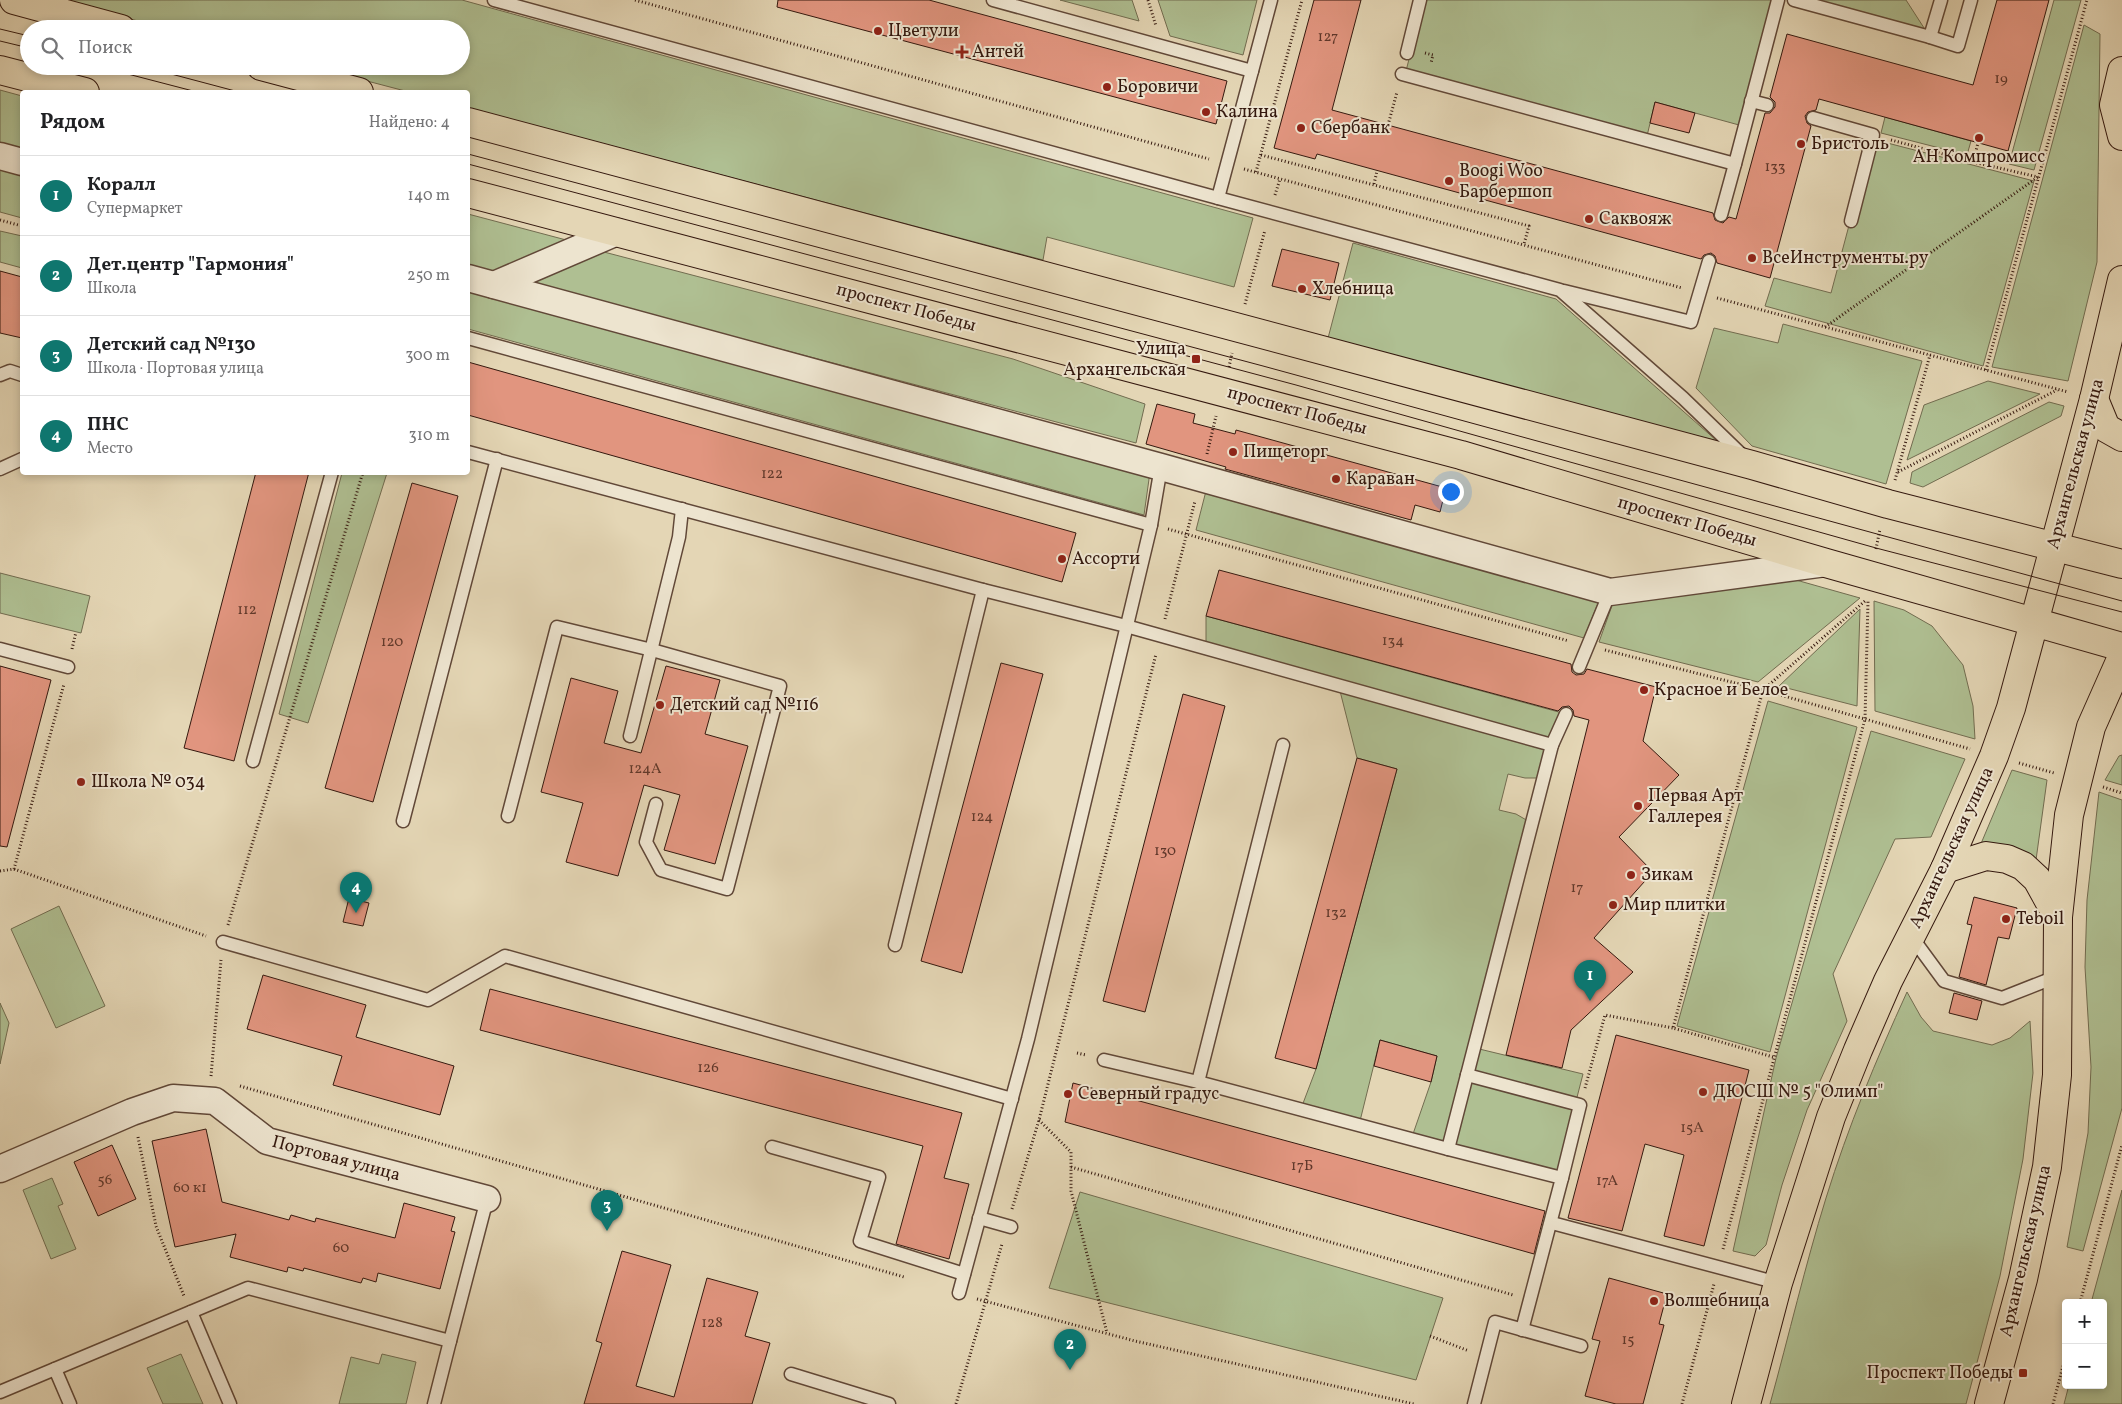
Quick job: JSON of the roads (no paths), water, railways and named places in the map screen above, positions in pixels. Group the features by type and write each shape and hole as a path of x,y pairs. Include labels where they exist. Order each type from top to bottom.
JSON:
{"main road":[{"path":"14,0 88,20"},
{"path":"0,70 77,90"},
{"path":"2122,71 2114,105 2122,136"},
{"path":"295,75 351,90"},
{"path":"470,123 1752,465 1888,504 2122,564"},
{"name":"проспект Победы","path":"470,194 1461,455 1826,563 2122,647"},
{"name":"Архангельская улица","path":"1746,1404 1778,1284 1831,1117 1888,981 1945,869 1994,756 2011,708 2094,399 2122,280"},
{"path":"2094,399 2106,428 2122,437"},
{"name":"Архангельская улица","path":"1989,1404 2023,1279 2047,1167 2057,1075 2058,917 2069,815 2091,727 2122,657"},
{"path":"1945,869 1986,856 2006,859 2022,866 2037,879 2058,917"}],"street":[{"path":"0,156 20,161"},
{"path":"494,285 617,232"},
{"path":"470,279 1162,467 1610,592 1826,563"},
{"name":"Портовая улица","path":"0,1169 132,1112 173,1098 215,1101 267,1142 487,1199"}],"lane":[{"path":"494,0 1270,212 1560,290 1691,322 1710,261"},
{"path":"993,0 1252,71"},
{"path":"1218,198 1271,0"},
{"path":"1407,53 1420,0"},
{"path":"1721,216 1778,0"},
{"path":"1794,0 1958,46 1971,0"},
{"path":"1930,37 1941,0"},
{"path":"1402,74 1735,164"},
{"path":"1751,101 1767,106"},
{"path":"1813,118 1873,135 1851,220"},
{"path":"1560,290 1683,398 1752,465"},
{"path":"470,339 1151,525"},
{"path":"0,375 10,371 20,374"},
{"path":"470,452 983,590 1126,626 1552,746"},
{"path":"403,822 497,459"},
{"path":"0,469 20,460"},
{"path":"959,1293 1012,1099 1151,525 1162,467"},
{"path":"253,761 331,475"},
{"path":"630,736 679,537 682,510"},
{"path":"895,944 983,590"},
{"path":"1579,666 1610,592"},
{"path":"508,816 557,627 652,650 780,686 727,889 661,870 646,842 656,804"},
{"path":"0,649 68,667"},
{"path":"1448,1149 1552,746 1566,714"},
{"path":"1198,1082 1283,745"},
{"path":"1911,936 1944,981 2002,998 2058,976"},
{"path":"223,942 428,1000 505,956 1012,1099"},
{"path":"1104,1060 1198,1082 1562,1178"},
{"path":"1467,1075 1580,1105 1552,1222 1522,1330"},
{"path":"772,1147 879,1177 860,1242 964,1274"},
{"path":"434,1404 487,1199"},
{"path":"980,1218 1009,1226"},
{"path":"1552,1222 1778,1284"},
{"path":"0,1392 248,1288 450,1340"},
{"path":"190,1312 230,1404"},
{"path":"1474,1404 1495,1322 1581,1346"},
{"path":"55,1369 70,1404"},
{"path":"791,1374 889,1404"}],"tram line":[{"path":"0,29 20,34"},
{"path":"0,41 20,46"},
{"path":"132,75 189,90"},
{"path":"175,75 231,90"},
{"path":"470,155 1263,366 2122,601"},
{"path":"470,165 1296,385 1876,548 2122,612"}],"place":[{"name":"Цветули","path":"878,31"},
{"name":"Антей","path":"962,52"},
{"name":"Боровичи","path":"1107,87"},
{"name":"Калина","path":"1206,112"},
{"name":"Сбербанк","path":"1301,128"},
{"name":"АН Компромисс","path":"1979,138"},
{"name":"Бристоль","path":"1801,144"},
{"name":"Boogi Woo Барбершоп","path":"1449,181"},
{"name":"Саквояж","path":"1589,219"},
{"name":"ВсеИнструменты.ру","path":"1752,258"},
{"name":"Хлебница","path":"1302,289"},
{"name":"Улица Архангельская","path":"1196,359"},
{"name":"Пищеторг","path":"1233,452"},
{"name":"Караван","path":"1336,479"},
{"name":"Ассорти","path":"1062,559"},
{"name":"Красное и Белое","path":"1644,690"},
{"name":"Детский сад №116","path":"660,705"},
{"name":"Школа № 034","path":"81,782"},
{"name":"Первая Арт Галлерея","path":"1638,806"},
{"name":"Зикам","path":"1631,875"},
{"name":"Мир плитки","path":"1613,905"},
{"name":"ПНС","path":"356,913"},
{"name":"Teboil","path":"2006,919"},
{"name":"Коралл","path":"1590,1001"},
{"name":"ДЮСШ № 5 \"Олимп\"","path":"1703,1092"},
{"name":"Северный градус","path":"1068,1094"},
{"name":"Детский сад №130","path":"607,1231"},
{"name":"Волшебница","path":"1654,1301"},
{"name":"Дет.центр \"Гармония\"","path":"1070,1370"},
{"name":"Проспект Победы","path":"2023,1373"}]}
